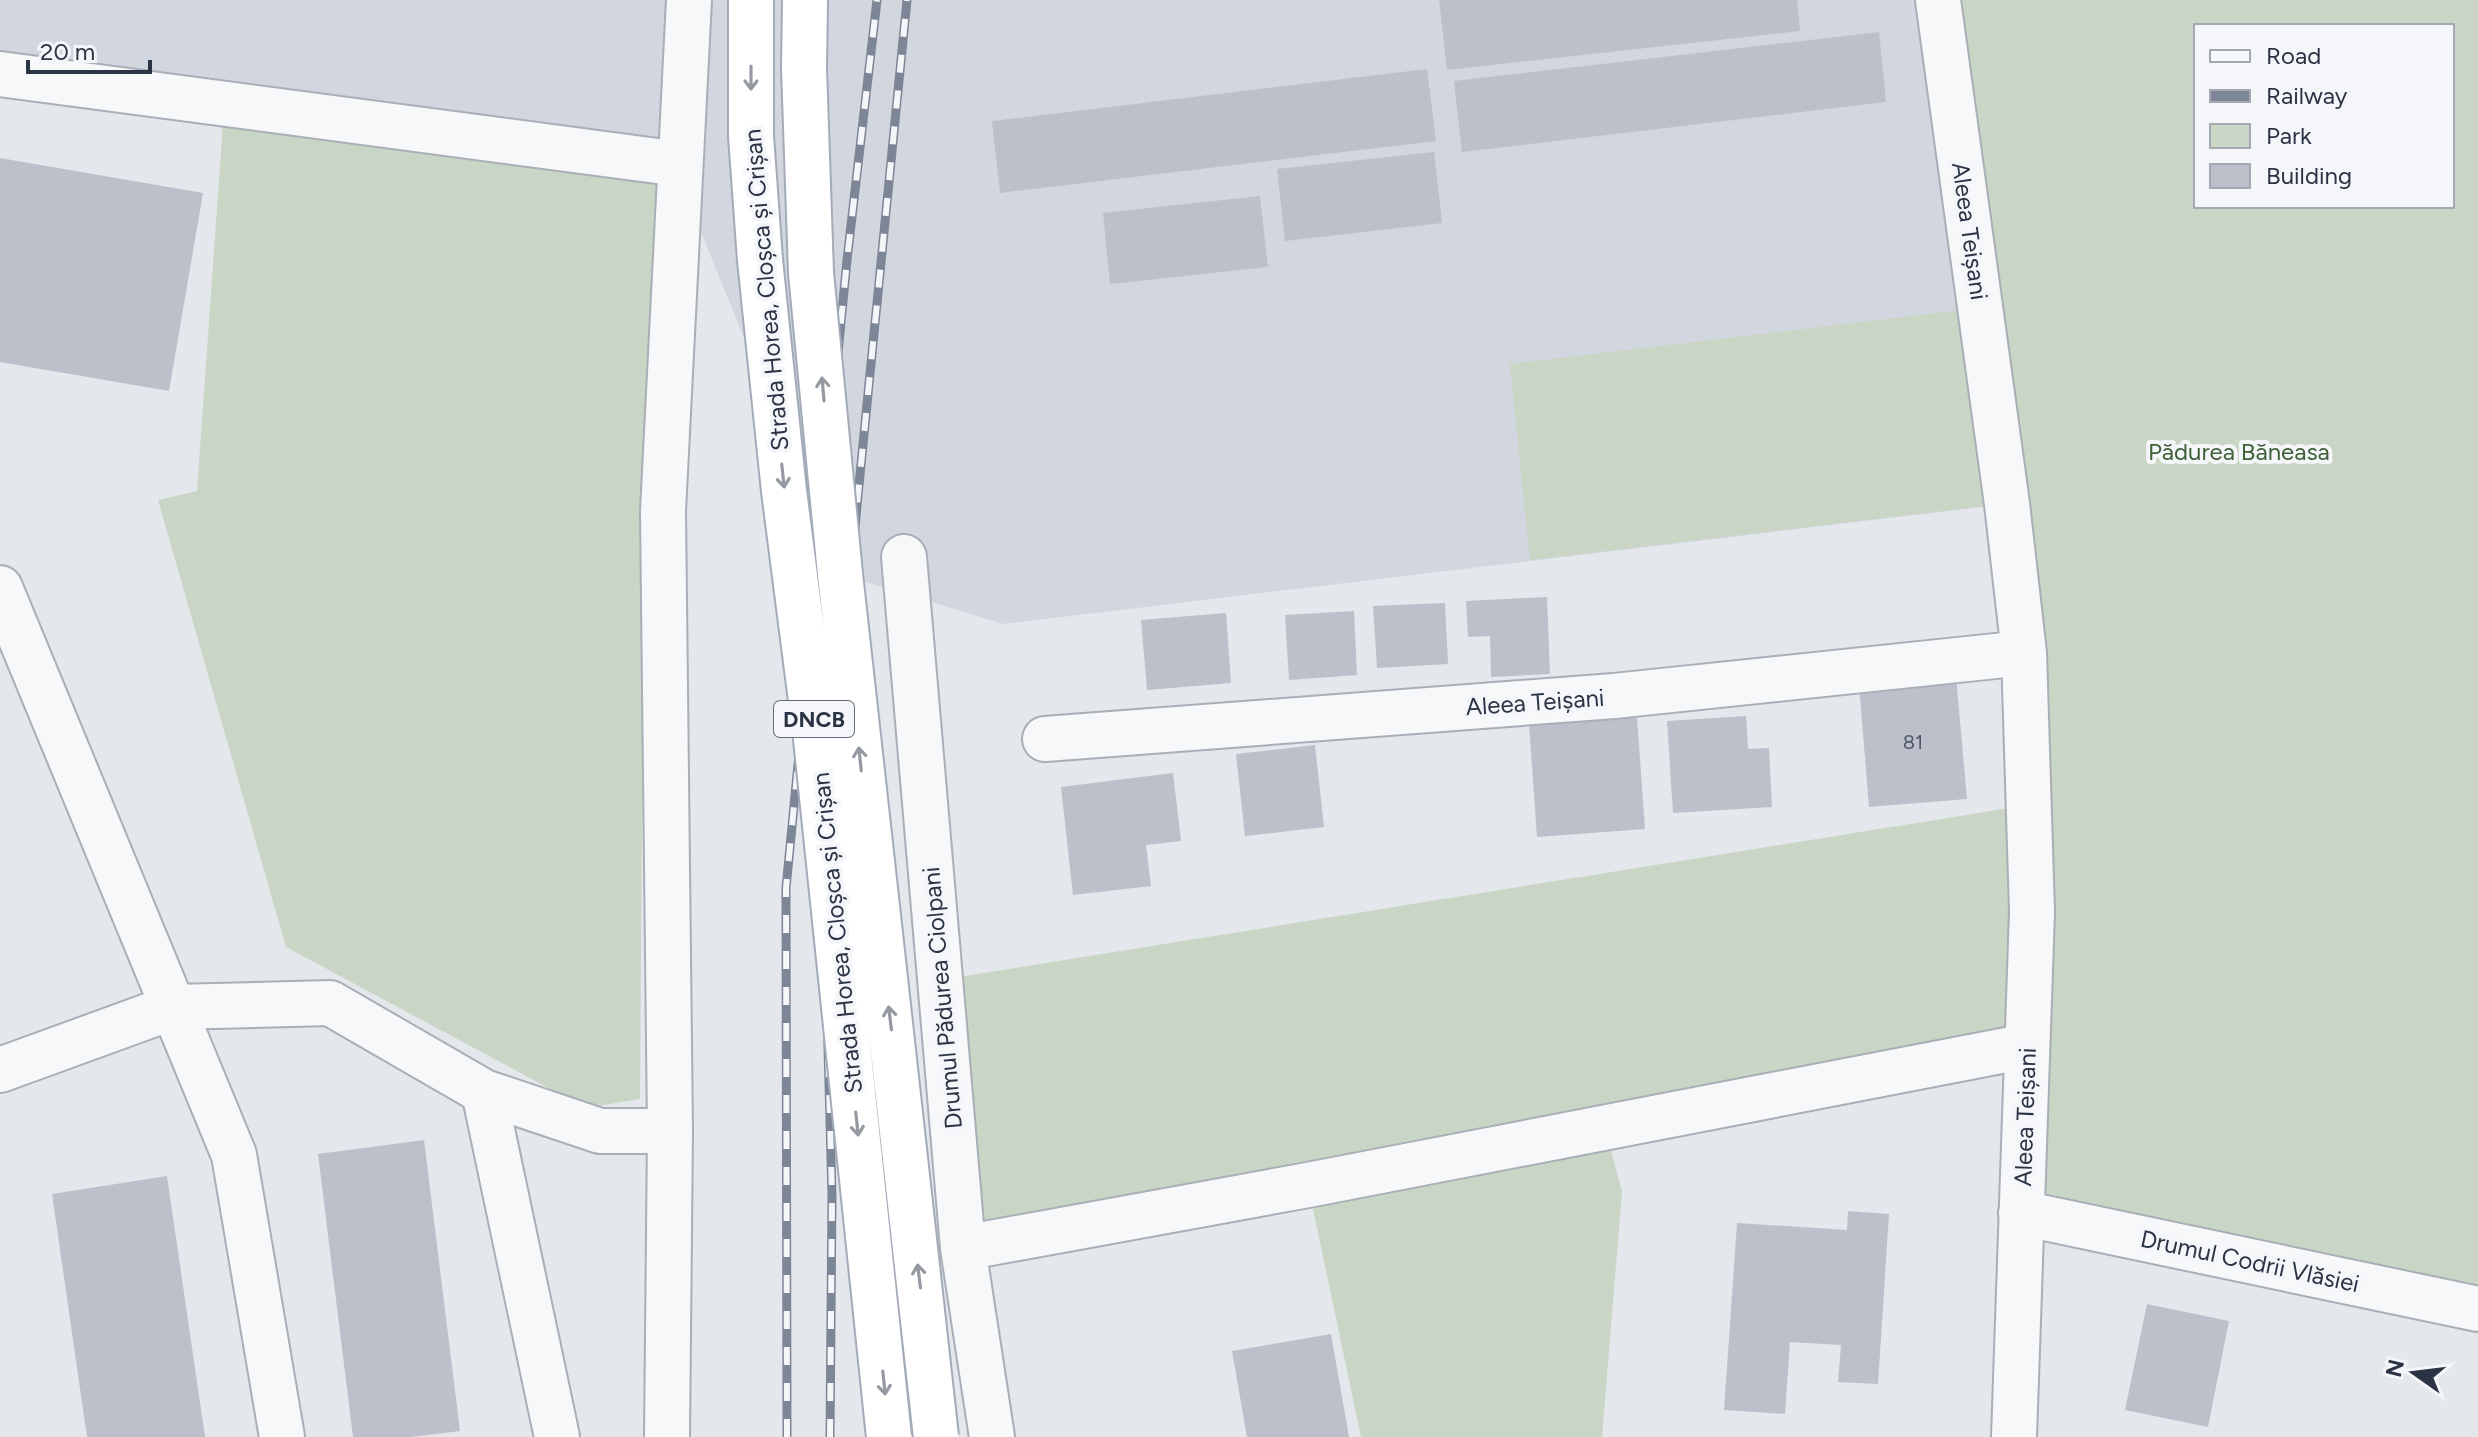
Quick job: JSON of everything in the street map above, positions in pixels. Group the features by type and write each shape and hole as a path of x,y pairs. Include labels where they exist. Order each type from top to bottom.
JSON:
{"main road":[{"name":"Strada Horea, Cloșca și Crișan","path":"751,0 751,136 760,260 784,491 816,739 889,1437"},
{"name":"Strada Horea, Cloșca și Crișan","path":"805,0 804,68 811,273 842,589 936,1437"}],"street":[{"path":"667,1437 670,1131 663,511 689,0"},
{"name":"Aleea Teișani","path":"1938,0 2007,504 2024,653 2032,912 2014,1437"},
{"path":"0,74 680,164"},
{"name":"Drumul Pădurea Ciolpani","path":"904,557 963,1248 992,1437"},
{"path":"0,588 234,1155 282,1437"},
{"name":"Aleea Teișani","path":"1045,739 1614,696 2024,653"},
{"path":"0,1070 173,1007 330,1003 484,1092 600,1131 670,1131"},
{"path":"963,1248 1308,1185 2027,1046"},
{"path":"484,1092 557,1437"},
{"name":"Drumul Codrii Vlăsiei","path":"2021,1213 2478,1309"}],"shaded area":[{"path":"0,0 1938,0 2007,504 1003,624 840,574 692,210 0,61"}],"green space":[{"name":"Pădurea Băneasa","path":"1937,0 2478,0 2478,1309 2021,1213 2032,912"},
{"path":"225,95 653,151 663,187 643,644 640,1099 598,1106 554,1091 286,947 158,500 197,491"},
{"path":"1970,309 1994,505 1530,560 1510,364"},
{"path":"2010,808 2011,1050 1605,1128 1622,1192 1602,1437 1361,1437 1308,1185 963,1248 940,980"}],"building":[{"path":"1439,0 1797,0 1800,31 1447,70"},
{"path":"1879,32 1886,102 1462,152 1454,81"},
{"path":"1427,69 1436,141 1000,193 992,121"},
{"path":"1434,152 1442,223 1285,241 1277,169"},
{"path":"0,158 203,193 169,391 0,362"},
{"path":"1260,196 1268,267 1110,284 1103,213"},
{"path":"1547,597 1550,674 1491,677 1490,636 1468,637 1466,601"},
{"path":"1445,603 1448,664 1377,668 1373,606"},
{"path":"1354,611 1357,675 1289,680 1285,615"},
{"path":"1226,613 1231,683 1147,690 1141,620"},
{"path":"1956,676 1967,799 1869,807 1859,684"},
{"path":"1746,716 1748,749 1769,748 1772,807 1673,813 1667,721"},
{"path":"1637,717 1645,829 1537,837 1529,724"},
{"path":"1315,745 1324,827 1245,836 1236,754"},
{"path":"1173,773 1181,841 1146,845 1151,886 1073,895 1061,787"},
{"path":"424,1140 460,1431 411,1437 353,1437 318,1154"},
{"path":"167,1176 205,1437 87,1437 52,1194"},
{"path":"1848,1211 1889,1214 1878,1384 1838,1382 1841,1345 1790,1342 1785,1414 1724,1410 1737,1223 1847,1230"},
{"path":"2147,1304 2229,1321 2208,1427 2125,1410"},
{"path":"1331,1334 1349,1437 1247,1437 1232,1351"}],"railway":[{"path":"787,1437 786,888 847,260 877,0"},
{"path":"830,1437 832,1195 824,898 857,505 907,0"}]}
